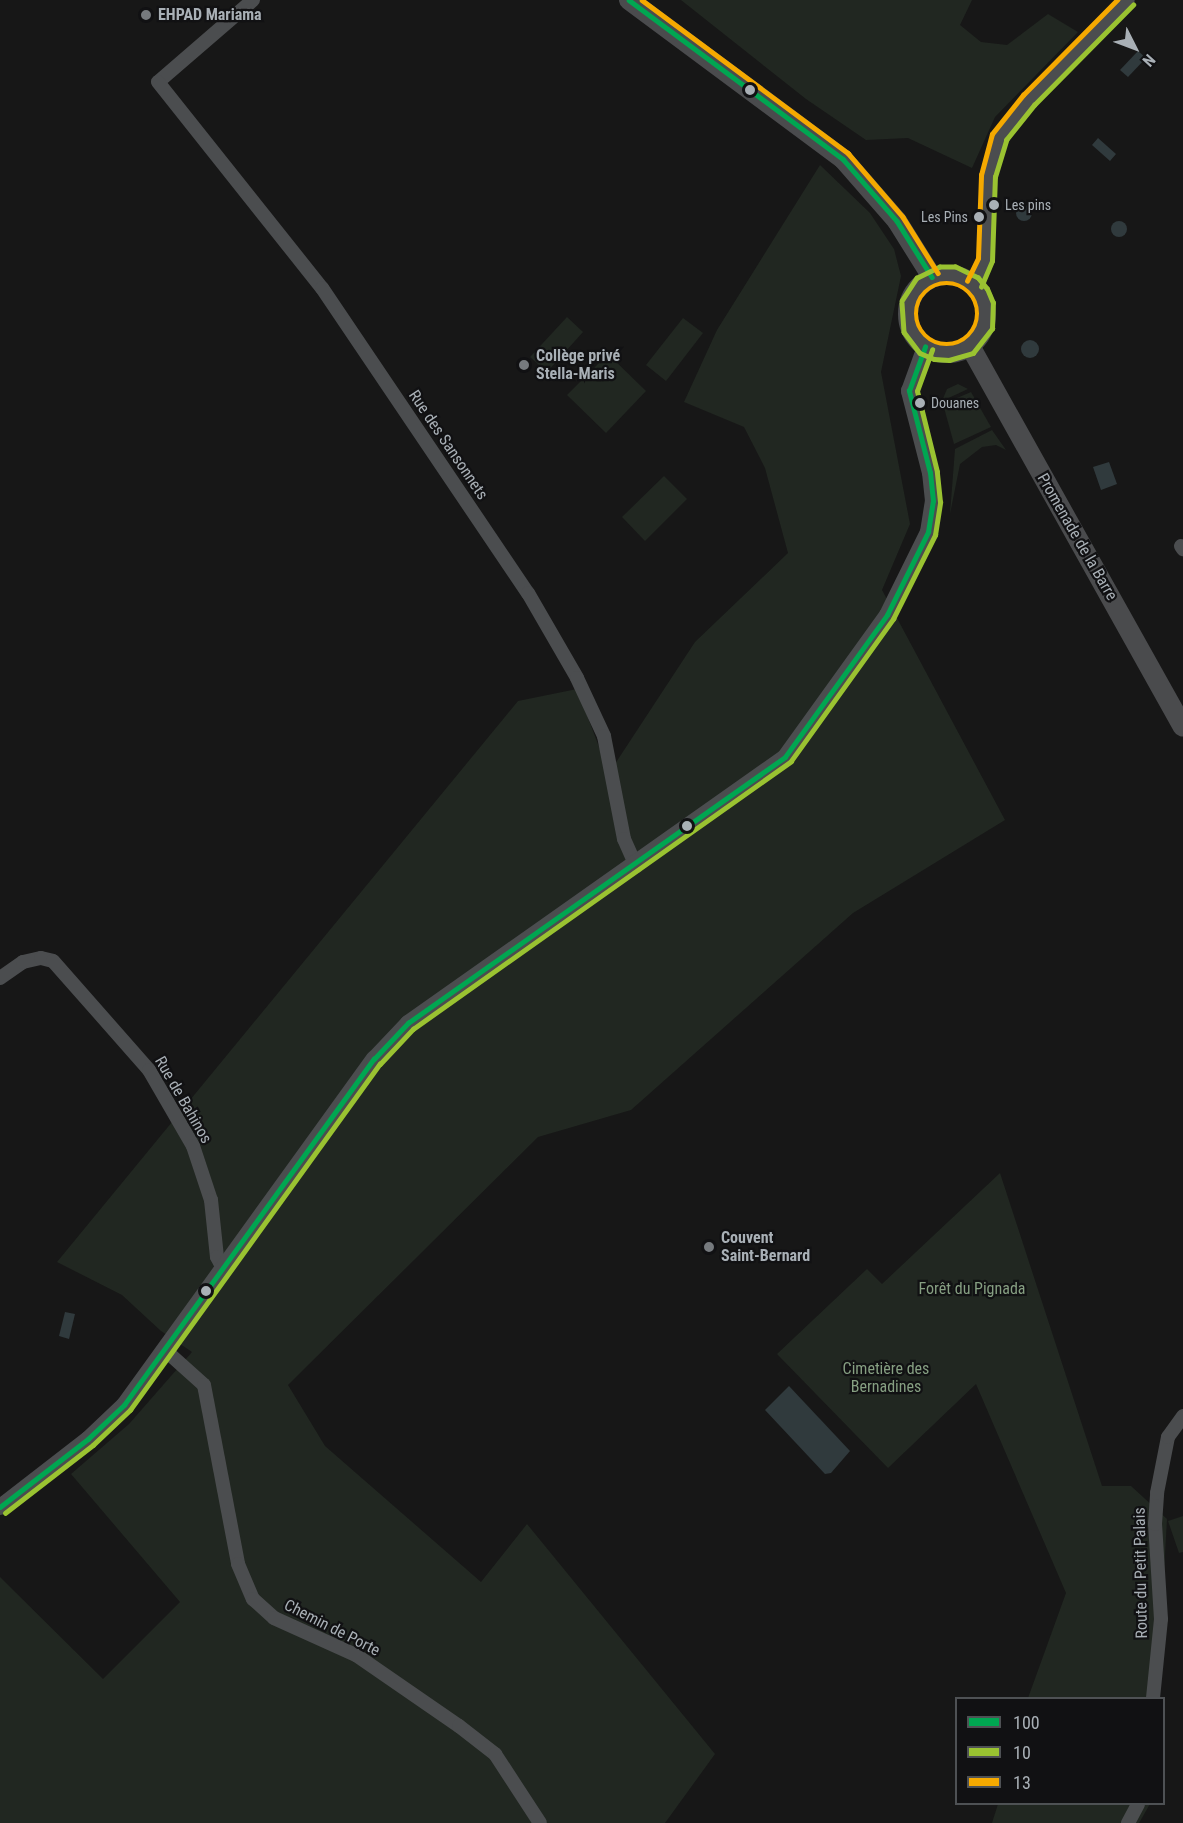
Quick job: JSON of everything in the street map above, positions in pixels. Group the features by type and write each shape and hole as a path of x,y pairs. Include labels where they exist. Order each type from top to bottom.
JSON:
{"main road":[{"path":"629,0 843,159 897,221 932,277"},
{"path":"953,274 974,284 986,304 985,327 970,346 948,353 926,347 910,328 909,304 921,284 932,277 953,274"},
{"name":"Promenade de la Barre","path":"970,346 1183,728"}],"street":[{"name":"Rue des Sansonnets","path":"253,0 158,82 322,288 528,593 577,678 604,736 624,839 636,866"},
{"path":"974,284 984,260 988,176 999,137 1028,100 1128,0"},
{"path":"0,1507 106,1424 210,1290 374,1059 408,1023 636,866 785,757 887,615 910,575 928,532 933,501 909,391 926,347"},
{"name":"Rue de Bahinos","path":"0,978 23,962 41,958 53,961 149,1070 193,1146 211,1200 217,1257 224,1270"},
{"name":"Chemin de Porte","path":"165,1350 204,1385 238,1564 254,1599 274,1618 356,1655 459,1726 495,1754 540,1823"},
{"name":"Route du Petit Palais","path":"1153,1697 1161,1618 1155,1524 1157,1493 1168,1437 1183,1416"},
{"path":"1128,1823 1137,1805"}],"green space":[{"path":"681,0 972,0 960,25 981,42 1007,45 1048,14 1078,32 995,117 972,168 908,138 866,140 806,99"},
{"path":"820,165 870,213 894,249 901,276 881,372 910,524 882,590 1005,820 853,913 631,1110 538,1137 288,1385 325,1446 481,1582 527,1524 715,1754 665,1823 0,1823 0,1577 103,1679 180,1602 71,1474 129,1424 192,1352 161,1331 122,1295 57,1262 518,701 577,689 609,773 695,642 788,553 765,468 744,427 684,402 717,330"},
{"path":"567,317 583,332 547,372 530,357"},
{"path":"683,318 703,333 666,381 646,365"},
{"path":"608,354 646,391 606,433 567,395"},
{"path":"958,384 968,389 942,401 947,389"},
{"path":"971,392 991,427 954,444 943,404"},
{"path":"992,430 1006,450 996,445 982,447 960,464 950,514 955,449"},
{"path":"664,476 687,499 645,541 622,517"},
{"name":"Forêt du Pignada","path":"1000,1173 1102,1486 1131,1486 1167,1519 1157,1697 1028,1697 1066,1593 976,1384 888,1468 777,1354 867,1269 882,1284"},
{"path":"1183,1516 1183,1552 1179,1553 1168,1521"},
{"path":"998,1805 1149,1805 1139,1823 992,1823"}],"shaded area":[{"path":"1138,51 1146,58 1128,77 1120,70"},
{"path":"1098,138 1116,154 1110,161 1092,145"},
{"path":"1021,205 1027,205 1032,213 1030,219 1021,221 1016,216 1016,210"},
{"path":"1119,221 1125,223 1127,229 1125,235 1119,237 1113,235 1111,229 1113,223"},
{"path":"1030,340 1036,343 1039,349 1036,355 1030,358 1024,355 1021,349 1024,343"},
{"path":"1109,462 1117,484 1101,490 1093,467"},
{"path":"65,1312 75,1314 69,1339 59,1336"},
{"path":"789,1386 850,1451 831,1473 825,1474 765,1410"}],"transit line":[{"name":"100","path":"629,0 843,159 897,221 932,277"},
{"name":"13","path":"642,0 848,153 903,217 938,273"},
{"name":"13","path":"967,281 978,258 981,175 992,134 1023,95 1117,0"},
{"name":"10","path":"981,287 992,261 995,177 1006,140 1034,105 1133,5"},
{"name":"10","path":"902,301 917,278 940,267 955,267 978,278 987,289 993,303 992,329 973,353 949,360 934,359 920,353 904,332 902,303"},
{"name":"13","path":"947,283 959,285 969,292 976,302 978,314 976,326 969,336 959,343 947,345 935,343 925,336 918,326 916,314 918,302 925,292 935,285 947,283"},
{"name":"100","path":"0,1507 88,1439 124,1405 374,1059 408,1023 785,757 887,615 928,532 933,501 930,473 909,391 925,347"},
{"name":"10","path":"5,1513 93,1445 130,1410 380,1064 413,1029 791,761 893,619 935,535 940,502 937,472 917,391 932,350"}],"place":[{"name":"EHPAD Mariama","path":"146,15"},
{"name":"Les pins","path":"994,205"},
{"name":"Les Pins","path":"979,217"},
{"name":"Collège privé Stella-Maris","path":"524,365"},
{"name":"Douanes","path":"920,403"},
{"name":"Couvent Saint-Bernard","path":"709,1247"}],"park label":[{"name":"Cimetière des Bernadines","path":"886,1378"}]}
